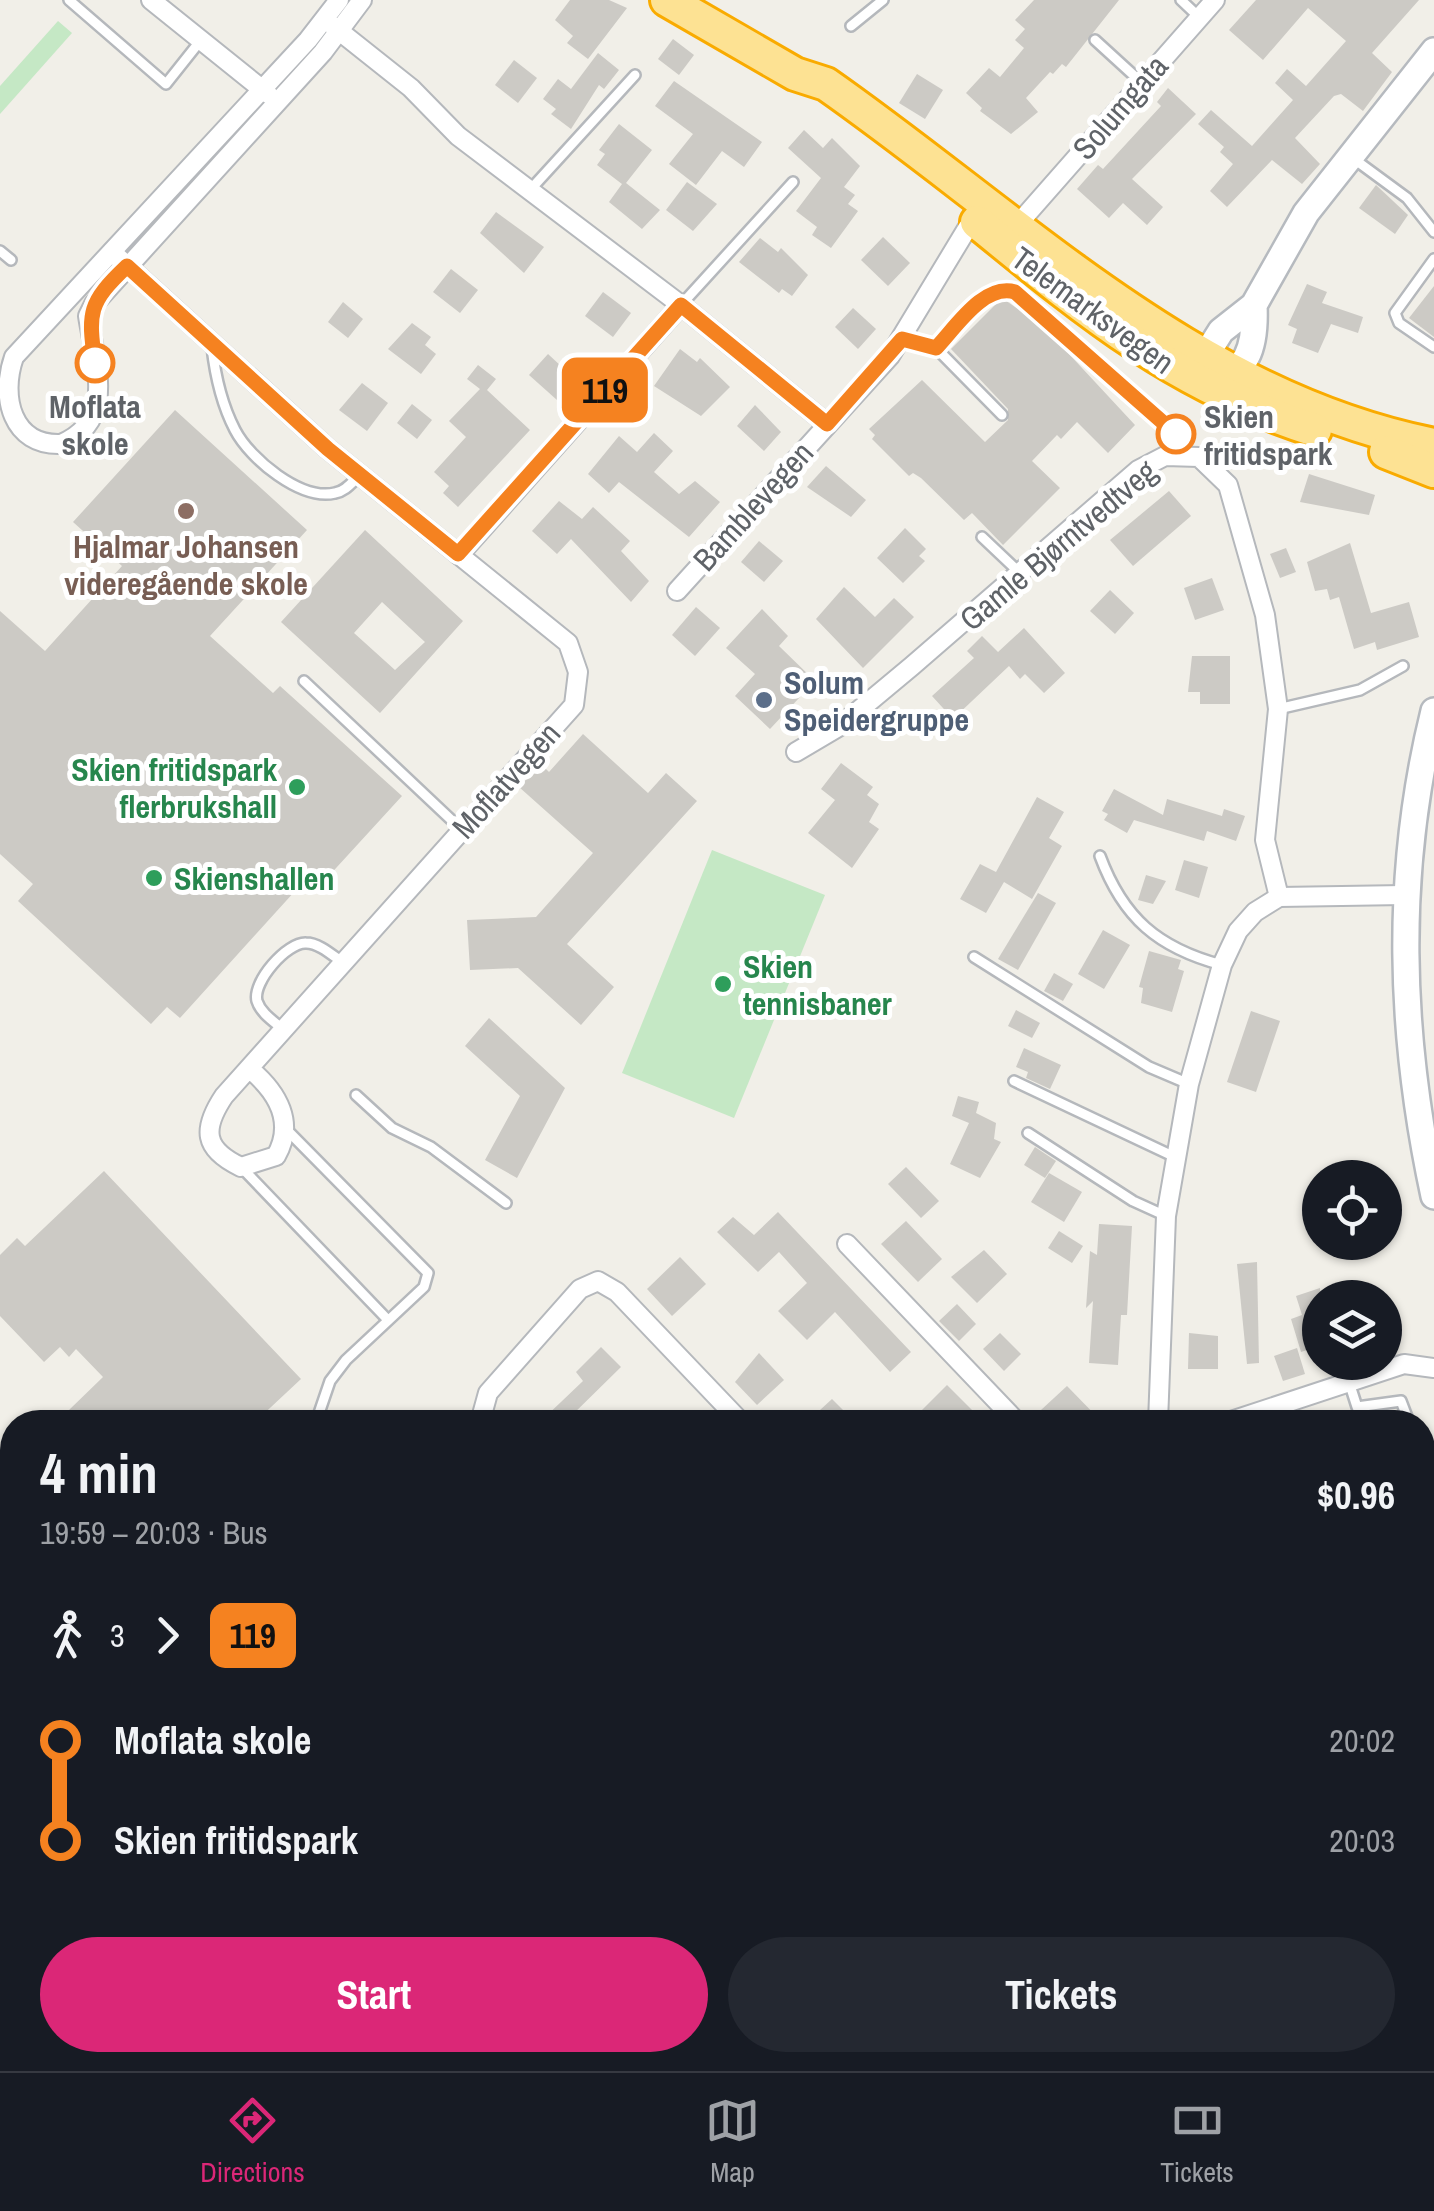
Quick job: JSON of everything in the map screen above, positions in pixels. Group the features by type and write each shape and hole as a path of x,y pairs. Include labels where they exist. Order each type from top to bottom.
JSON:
{"highway":[{"name":"Telemarksvegen","path":"667,0 795,74 826,84 1216,374 1434,471"},
{"name":"Telemarksvegen","path":"1216,374 1434,445"}],"main road":[{"path":"1216,374 1221,331 1254,305 1306,213 1432,59"},
{"path":"1216,374 1252,347 1254,305"},
{"path":"1434,711 1418,789 1404,895 1410,1058 1434,1196"}],"street":[{"path":"152,0 276,101"},
{"path":"339,0 332,26 276,101 105,287 88,316 101,400 97,411 70,440 53,444 32,441 8,415 3,393 6,372 29,337 112,252 260,88 332,26 362,0"},
{"name":"Solumgata","path":"1026,215 1214,0"},
{"path":"332,26 411,88 458,136 681,305 827,424"},
{"name":"Bamblevegen","path":"678,591 902,339 968,228"},
{"name":"Moflatvegen","path":"112,252 212,347 360,475 568,643 578,672 574,705 224,1096 209,1119 214,1148 241,1167"},
{"path":"458,554 681,305"},
{"name":"Gamle Bjørntvedtveg","path":"796,752 840,726 1138,470 1165,456 1200,457 1228,485 1265,615 1278,709 1265,840 1278,897"},
{"path":"1158,1410 1166,1216 1189,1084 1222,965 1238,931 1255,912 1278,897 1404,895"},
{"path":"241,1167 276,1156 287,1130 280,1107 251,1070"},
{"path":"847,1244 1006,1410"},
{"path":"483,1410 488,1393 580,1289 598,1282 616,1292 729,1410"},
{"path":"1264,1410 1404,1364 1434,1368"}],"lane":[{"path":"69,0 166,84 201,40"},
{"path":"852,26 883,0"},
{"path":"1180,0 1199,17"},
{"path":"1095,40 1142,82"},
{"path":"530,190 635,75"},
{"path":"1352,157 1407,198 1434,232"},
{"path":"681,305 794,182"},
{"path":"0,251 11,260"},
{"path":"1434,259 1397,304 1395,317 1434,347"},
{"path":"936,348 990,293 996,289 1015,292 1166,422 1176,434 1182,457"},
{"path":"902,339 936,348 1002,415"},
{"path":"212,347 215,371 234,430 249,451 298,488 319,495 344,490 360,475"},
{"path":"982,537 1020,573"},
{"path":"1278,709 1360,690 1389,678 1402,666"},
{"path":"304,681 462,830"},
{"path":"1100,856 1118,900 1142,924 1186,955 1222,965"},
{"path":"285,1031 262,1011 257,992 291,946 308,943 344,964"},
{"path":"974,957 1149,1067 1189,1084"},
{"path":"1014,1081 1176,1158"},
{"path":"356,1095 392,1128 430,1148 506,1204"},
{"path":"287,1130 428,1273 424,1287 330,1381 320,1410"},
{"path":"1028,1133 1133,1201 1166,1216"},
{"path":"241,1167 387,1320"},
{"path":"1349,1382 1357,1407 1401,1401 1404,1410"}],"green space":[{"path":"58,21 72,33 0,114 0,86"},
{"name":"Skien tennisbaner","path":"712,850 825,895 734,1118 622,1073"}],"building":[{"path":"570,0 609,0 627,8 588,59 567,43 573,36 555,20"},
{"path":"1034,0 1119,0 1066,67 1062,64 1053,74 1050,72 1026,98 1038,112 1011,134 980,111 982,108 966,93 989,68 1000,77 1024,48 1015,40 1025,29 1015,20"},
{"path":"1256,0 1419,0 1372,53 1392,72 1363,111 1341,94 1334,96 1295,138 1320,164 1302,184 1272,160 1227,207 1210,191 1233,164 1220,152 1224,147 1198,124 1211,110 1252,146 1293,100 1275,83 1287,69 1306,86 1346,41 1308,8 1263,60 1229,30"},
{"path":"673,39 694,55 679,75 658,59"},
{"path":"598,53 619,70 604,89 599,85 571,129 551,114 556,109 543,99 558,79 571,89"},
{"path":"514,60 537,78 518,103 495,85"},
{"path":"917,74 943,90 925,119 899,103"},
{"path":"674,81 762,142 744,167 722,151 696,185 669,164 693,134 655,106"},
{"path":"1168,88 1196,114 1132,179 1163,207 1147,225 1123,203 1109,218 1077,189 1098,165 1103,169 1161,106 1157,102"},
{"path":"619,124 652,150 626,183 660,210 642,229 609,202 622,184 597,165 605,154 599,150"},
{"path":"804,130 823,148 832,138 860,166 844,187 855,195 848,204 858,211 831,248 812,235 817,227 796,211 821,178 788,148"},
{"path":"687,182 717,204 693,231 666,210"},
{"path":"1376,185 1408,215 1395,234 1359,208"},
{"path":"496,212 544,247 524,273 480,233"},
{"path":"883,237 910,263 888,286 861,260"},
{"path":"760,238 778,252 781,248 808,275 792,296 782,289 779,293 739,262"},
{"path":"451,269 478,290 460,313 433,292"},
{"path":"1307,284 1327,292 1322,303 1363,317 1358,333 1331,324 1318,353 1292,343 1297,329 1288,325"},
{"path":"1434,286 1434,337 1409,318"},
{"path":"603,292 631,313 613,337 585,316"},
{"path":"1002,298 1043,326 1135,425 1108,453 1077,422 1061,439 1057,435 1032,461 1060,488 1003,545 972,513 964,520 921,478 913,473 909,476 872,439 875,435 869,429 922,380 985,442 1008,420 1008,409 951,349"},
{"path":"343,302 363,319 348,338 328,322"},
{"path":"853,308 876,329 858,349 835,327"},
{"path":"412,323 431,337 425,345 436,354 421,374 388,349"},
{"path":"680,349 697,362 700,358 730,387 701,416 654,386"},
{"path":"548,354 576,380 557,400 529,375"},
{"path":"478,365 496,379 487,390 530,430 458,507 443,493 449,486 434,472 466,437 449,421 480,389 467,379"},
{"path":"362,383 388,403 367,431 339,410"},
{"path":"412,404 432,420 417,439 397,423"},
{"path":"755,405 781,432 764,451 737,426"},
{"path":"175,410 307,530 210,636 273,693 280,686 402,796 326,879 315,869 180,1018 167,1007 151,1024 18,901 33,884 0,854 0,611 45,651 122,566 73,522"},
{"path":"654,433 673,451 654,472 679,494 695,481 720,502 689,537 619,482 609,493 588,474 619,436 637,452"},
{"path":"826,466 866,500 851,517 807,487"},
{"path":"1309,474 1375,495 1369,515 1300,502"},
{"path":"1169,491 1191,516 1133,566 1110,540"},
{"path":"559,501 582,519 593,507 630,541 621,551 649,581 631,602 571,539 557,554 532,531"},
{"path":"905,528 926,549 919,556 925,561 903,583 877,558"},
{"path":"365,530 463,621 380,713 281,622","holes":["382,602 425,642 395,670 354,633"]},
{"path":"759,541 783,561 764,582 741,562"},
{"path":"1350,543 1371,613 1409,602 1419,637 1377,650 1375,642 1354,649 1339,597 1330,600 1327,589 1315,591 1307,562"},
{"path":"1286,548 1296,572 1280,578 1270,554"},
{"path":"1212,578 1224,610 1195,620 1184,588"},
{"path":"844,587 875,617 894,598 914,617 863,668 816,619"},
{"path":"1110,590 1134,613 1115,634 1090,611"},
{"path":"696,607 720,628 695,656 672,635"},
{"path":"762,609 788,636 779,646 815,681 770,729 735,696 755,674 726,648"},
{"path":"1024,628 1065,673 1044,693 1025,674 1020,679 1009,666 953,719 932,696 974,658 967,651 982,636 998,652"},
{"path":"1192,656 1230,656 1230,704 1200,704 1200,692 1188,692"},
{"path":"583,734 648,793 666,773 697,801 567,944 614,987 581,1025 518,968 470,970 467,920 536,917 593,853 519,787 541,764 549,772"},
{"path":"841,763 873,787 867,795 879,804 869,822 879,829 852,868 808,833 835,800 821,789"},
{"path":"1114,789 1163,815 1167,799 1222,816 1224,809 1245,816 1236,841 1207,831 1204,841 1134,820 1127,833 1104,820 1108,814 1102,811"},
{"path":"1037,797 1064,812 1049,838 1062,846 1032,899 1004,882 986,913 960,899 980,864 996,872"},
{"path":"1184,860 1208,867 1199,898 1175,890"},
{"path":"1146,875 1166,881 1153,904 1138,900"},
{"path":"1038,893 1056,903 1018,970 998,959"},
{"path":"1103,930 1130,945 1104,989 1078,974"},
{"path":"1149,951 1181,960 1178,969 1184,971 1172,1012 1141,1003 1143,988 1139,987"},
{"path":"1054,973 1073,984 1063,1001 1044,991"},
{"path":"1016,1010 1040,1023 1032,1038 1008,1026"},
{"path":"1251,1011 1280,1021 1256,1092 1227,1082"},
{"path":"489,1018 565,1088 517,1178 485,1160 520,1096 465,1046"},
{"path":"1024,1048 1061,1065 1050,1089 1026,1078 1028,1072 1016,1067"},
{"path":"958,1096 979,1102 976,1113 996,1123 994,1139 1001,1142 980,1178 950,1164 969,1123 952,1116"},
{"path":"1035,1147 1056,1161 1045,1178 1024,1165"},
{"path":"906,1167 939,1201 921,1218 888,1184"},
{"path":"104,1171 301,1379 268,1410 69,1410 103,1377 76,1349 69,1357 60,1347 44,1362 0,1316 0,1255 17,1238 25,1246"},
{"path":"1049,1173 1082,1192 1064,1222 1031,1202"},
{"path":"778,1212 911,1352 890,1372 835,1312 807,1340 778,1311 807,1283 779,1252 758,1272 717,1232 733,1217 754,1235"},
{"path":"906,1221 942,1259 918,1282 881,1244"},
{"path":"1099,1224 1132,1226 1127,1315 1121,1315 1118,1365 1089,1363 1093,1301 1086,1308 1090,1251 1097,1255"},
{"path":"1059,1231 1083,1246 1072,1263 1048,1248"},
{"path":"984,1250 1007,1274 977,1303 951,1277"},
{"path":"680,1257 706,1284 672,1316 647,1289"},
{"path":"1257,1262 1259,1363 1247,1364 1237,1264"},
{"path":"1302,1294 1302,1315 1296,1296"},
{"path":"957,1304 976,1324 959,1341 939,1321"},
{"path":"1302,1315 1301,1352 1291,1319"},
{"path":"1000,1333 1021,1354 1004,1371 983,1349"},
{"path":"1189,1333 1218,1336 1218,1369 1188,1369"},
{"path":"601,1347 621,1367 577,1410 553,1410 583,1381 576,1372"},
{"path":"1297,1348 1302,1375 1283,1381 1274,1356"},
{"path":"759,1353 784,1380 757,1405 735,1382"},
{"path":"947,1385 972,1410 922,1410"},
{"path":"1067,1386 1090,1410 1041,1410"},
{"path":"832,1399 843,1410 820,1410"}],"bus line":[{"name":"119","path":"95,363 88,316 105,287 127,266 328,449 458,554 681,305 827,424 902,339 936,348 990,293 1004,288 1015,292 1176,434"}],"place":[{"name":"Moflata skole","path":"95,363"},
{"name":"Skien fritidspark","path":"1176,434"},
{"name":"Hjalmar Johansen videregående skole","path":"186,511"},
{"name":"Solum Speidergruppe","path":"764,700"},
{"name":"Skien fritidspark flerbrukshall","path":"297,787"},
{"name":"Skienshallen","path":"154,878"},
{"name":"Skien tennisbaner","path":"723,984"}]}
